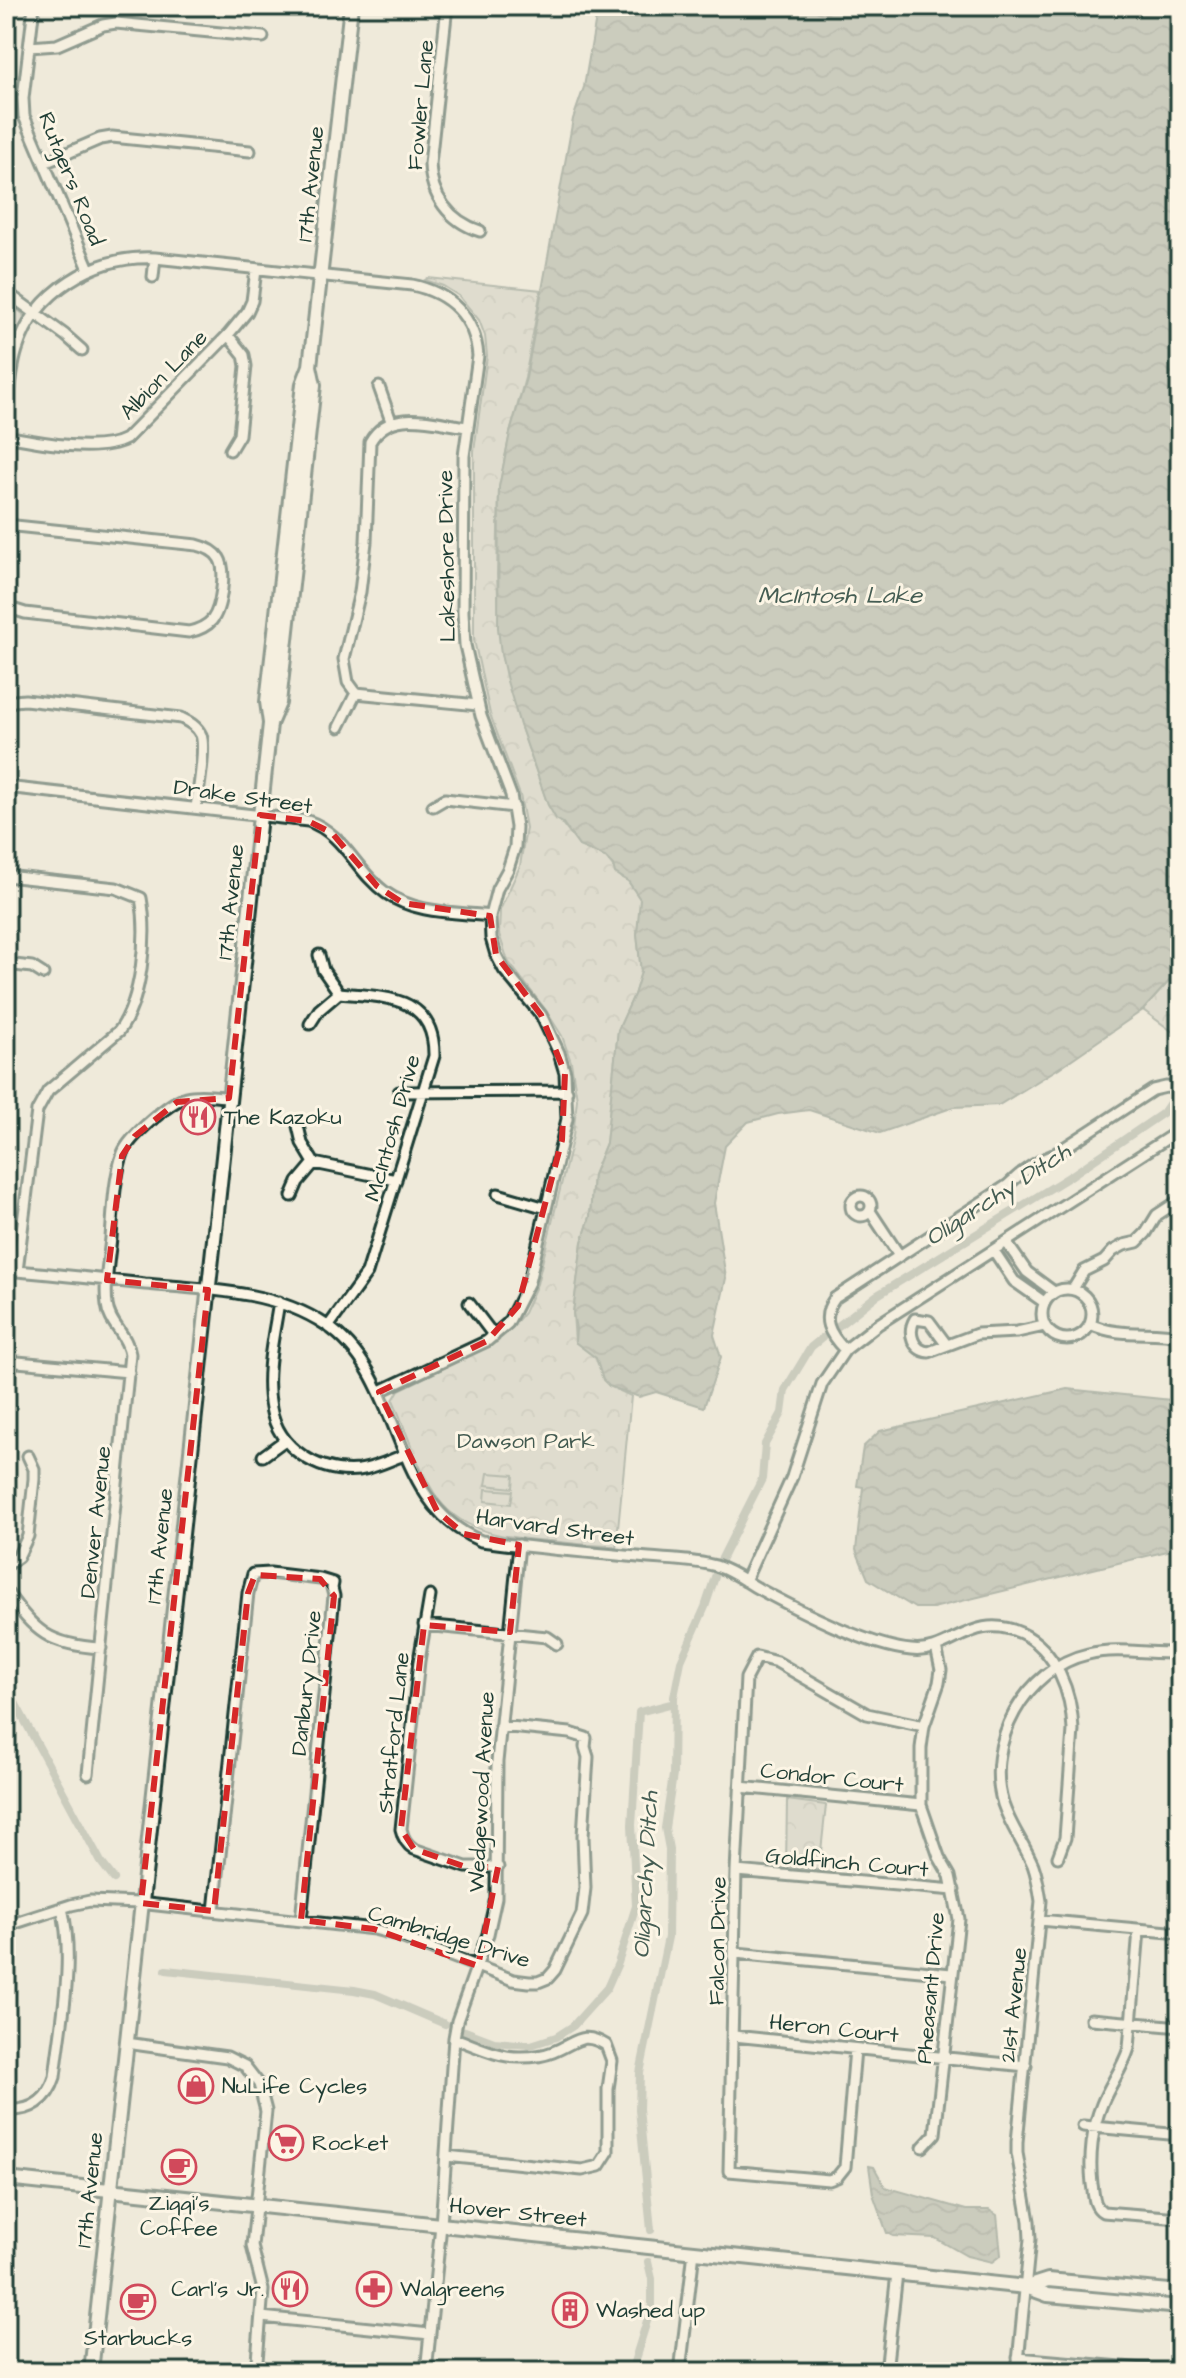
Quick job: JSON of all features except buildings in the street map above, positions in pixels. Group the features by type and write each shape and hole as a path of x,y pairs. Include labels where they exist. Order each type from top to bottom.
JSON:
{"main road":[{"name":"17th Avenue","path":"91,2372 270,724 279,703 302,497 314,385 310,366 351,6"},
{"name":"Hover Street","path":"6,2179 1026,2287 1048,2295 1180,2307"},
{"name":"Hover Street","path":"1026,2287 1048,2280 1180,2292"}],"street":[{"name":"Rutgers Road","path":"34,6 23,98 24,116 89,269"},
{"name":"Fowler Lane","path":"447,6 431,179 446,210 457,221 480,231"},
{"path":"29,47 57,45 103,25 116,23 263,37"},
{"path":"44,163 100,139 112,137 250,151"},
{"name":"Lakeshore Drive","path":"6,429 15,355 36,313 60,288 89,269 127,258 155,258 425,288 442,295 462,312 473,327 478,356 467,427 463,482 465,645 478,705 514,807 516,827 515,847 497,889 490,916 491,938 504,970 548,1027 565,1073 567,1119 528,1286 508,1323 494,1336 380,1391"},
{"path":"153,277 155,258"},
{"name":"Albion Lane","path":"6,436 97,447 117,444 138,427 247,312 252,301 256,270"},
{"path":"6,292 82,350"},
{"path":"228,335 244,355 246,366 239,435 230,450"},
{"path":"379,387 391,421"},
{"path":"467,427 391,421 376,432 370,442 366,542 360,592 344,659 348,682 356,693 478,705"},
{"path":"6,525 197,545 217,555 223,570 214,617 200,630 189,632 25,613 6,607"},
{"path":"339,727 356,693"},
{"path":"6,704 25,700 181,718 191,723 199,731 203,745 196,808"},
{"name":"Drake Street","path":"6,787 308,821 332,833 377,886 403,903 419,908 490,916"},
{"path":"433,806 445,799 514,807"},
{"path":"6,876 116,888 141,898 145,919 137,992 126,1021 119,1031 48,1091 37,1111 17,1271"},
{"path":"310,1024 319,1010 339,993 323,970 319,955"},
{"path":"6,964 32,967 43,974"},
{"name":"McIntosh Drive","path":"328,1327 367,1273 434,1056 431,1030 417,1010 400,1000 339,993"},
{"path":"845,1350 835,1340 827,1324 829,1305 845,1290 1008,1185 1036,1162 1053,1155 1153,1090 1180,1088"},
{"path":"399,1092 567,1091"},
{"name":"Denver Avenue","path":"88,1774 129,1372 129,1345 107,1309 113,1211 122,1156 135,1136 185,1097 229,1097"},
{"path":"298,1126 302,1143 314,1163 396,1180"},
{"path":"745,1581 792,1477 817,1394 845,1350 877,1325 1180,1130"},
{"path":"292,1196 298,1182 314,1163"},
{"path":"498,1194 546,1208"},
{"path":"1073,1289 1084,1271 1104,1261 1113,1251 1137,1242 1157,1215 1180,1201"},
{"path":"870,1211 899,1255"},
{"path":"1006,1242 1027,1272 1054,1292"},
{"path":"994,1251 1014,1281 1044,1302"},
{"name":"Harvard Street","path":"6,1270 208,1290 279,1302 328,1327 358,1355 380,1391 425,1496 454,1527 481,1541 700,1563 724,1569 868,1639 913,1651 936,1647 970,1630 990,1627 1007,1628 1032,1639 1043,1650 1069,1693 1073,1730 1065,1838 1058,1857"},
{"path":"1073,1289 1087,1298 1092,1311 1090,1324 1080,1335 1069,1339 1057,1337 1044,1326 1041,1315 1044,1302 1049,1294 1073,1289"},
{"path":"279,1302 269,1392 276,1427 285,1440 302,1456 332,1469 362,1470 406,1454"},
{"path":"469,1303 494,1336"},
{"path":"1090,1324 1120,1334 1150,1331 1179,1334"},
{"path":"946,1344 977,1334 1017,1332 1044,1326"},
{"path":"6,1361 129,1372"},
{"path":"263,1456 285,1440"},
{"path":"6,1566 18,1557 28,1536 34,1479 34,1469 28,1456"},
{"name":"Wedgewood Avenue","path":"426,2372 441,2225 454,2038 496,1898 497,1762 519,1545"},
{"name":"Danbury Drive","path":"214,1911 248,1593 253,1574 270,1573 333,1583 301,1920"},
{"path":"6,1591 22,1614 49,1637 76,1646 101,1648"},
{"name":"Stratford Lane","path":"430,1596 401,1829 403,1837 414,1849 466,1867 498,1867"},
{"name":"Stratford Lane","path":"424,1625 547,1637 557,1644"},
{"name":"Pheasant Drive","path":"923,2147 935,2134 959,1919 954,1890 921,1805 924,1726 941,1670 936,1647"},
{"path":"1055,1669 1070,1660 1091,1654 1180,1653"},
{"name":"Falcon Drive","path":"855,2049 842,2173 829,2180 729,2171 736,1871 746,1678 757,1657 777,1662 867,1714 924,1726"},
{"name":"21st Avenue","path":"1017,2372 1029,2221 1017,2153 1040,1920 1038,1882 1003,1803 998,1762 1001,1742 1018,1706 1030,1690 1055,1669"},
{"name":"Cambridge Drive","path":"6,1926 90,1901 141,1903 374,1929 513,1980 538,1982 548,1978 555,1970 582,1914 588,1757 586,1738 570,1733 500,1726"},
{"name":"Condor Court","path":"740,1787 921,1805"},
{"name":"Goldfinch Court","path":"736,1871 954,1890"},
{"path":"6,2110 27,2108 42,2101 55,2077 68,1953 67,1927 62,1908"},
{"path":"1040,1920 1180,1933"},
{"path":"1139,1930 1126,2060 1102,2104 1095,2126 1091,2152 1092,2179 1097,2209 1103,2212 1180,2218"},
{"path":"736,1953 951,1974"},
{"path":"1091,2019 1180,2027"},
{"name":"Heron Court","path":"734,2036 1026,2066"},
{"path":"446,2156 582,2170 599,2166 608,2152 608,2089 612,2061 606,2045 588,2037 554,2052 517,2057 503,2056 454,2038"},
{"path":"126,2043 237,2060 252,2074 264,2095 266,2111 252,2246 263,2290 256,2372"},
{"path":"1083,2126 1180,2135"},
{"path":"680,2372 694,2251"},
{"path":"886,2372 897,2273"},
{"path":"261,2317 430,2334"},
{"path":"1018,2358 1179,2372"}],"highlighted area":[{"path":"260,815 308,821 332,833 377,886 403,903 490,916 496,955 541,1015 565,1073 562,1140 518,1306 487,1341 379,1392 437,1511 464,1534 519,1545 510,1632 424,1625 401,1829 414,1849 466,1867 498,1867 478,1966 374,1929 301,1920 334,1596 320,1579 255,1575 248,1593 214,1911 141,1903 208,1290 107,1280 122,1156 135,1136 177,1102 229,1098"}],"green space":[{"name":"Dawson Park","path":"425,280 541,290 525,378 499,487 497,575 501,654 520,725 548,805 579,846 605,857 640,899 637,934 641,972 618,1030 606,1143 593,1175 590,1217 582,1242 573,1313 575,1342 596,1358 609,1386 631,1396 616,1549 612,1546 504,1536 462,1521 450,1512 432,1489 393,1400 399,1390 495,1343 524,1313 537,1284 573,1136 577,1099 571,1062 562,1036 508,961 499,934 500,910 520,866 526,828 520,795 490,714 474,640 474,451 487,356 485,336 479,320 459,296"},
{"path":"6,301 23,314 24,319 6,369"},
{"path":"1180,969 1180,1037 1143,1010"},
{"path":"488,1473 514,1475 513,1488 486,1485"},
{"path":"486,1489 513,1491 511,1504 485,1501"},
{"path":"787,1800 826,1805 819,1870 786,1867"}],"water":[{"name":"McIntosh Lake","path":"598,6 1180,6 1180,969 1143,1010 999,1105 954,1107 880,1133 809,1110 748,1122 725,1146 714,1203 726,1278 714,1335 721,1357 704,1407 656,1392 639,1397 609,1386 603,1380 596,1358 575,1342 573,1313 582,1242 590,1217 593,1175 606,1143 618,1030 641,972 637,934 640,899 628,881 615,873 613,865 605,857 579,846 548,805 507,681 498,628 499,487 526,378 573,119 584,87"},
{"path":"1067,1389 1180,1401 1180,1548 933,1608 915,1608 868,1579 856,1550 863,1487 857,1486 863,1447 880,1431"},
{"path":"869,2166 874,2167 885,2187 966,2210 989,2210 997,2215 1001,2255 992,2262 967,2256 935,2238 887,2233 873,2194"}],"waterway":[{"name":"Oligarchy Ditch","path":"837,1327 876,1296 1072,1175 1163,1113 1176,1094"},
{"name":"Oligarchy Ditch","path":"721,1560 762,1479 765,1444 782,1413 785,1390 811,1347 822,1338"},
{"name":"Oligarchy Ditch","path":"651,2230 639,2109 640,2073 668,1937 669,1849 665,1828 673,1775 674,1697 681,1661 716,1574"},
{"path":"6,1686 101,1862 114,1879"},
{"path":"465,2031 494,2042 531,2045 556,2037 573,2026 607,1988 636,1906 632,1825 639,1712 674,1703"},
{"path":"166,1970 375,1994 445,2024"},
{"name":"Oligarchy Ditch","path":"631,2372 652,2305 652,2279 648,2262"}],"place":[{"name":"The Kazoku","path":"198,1117"},
{"name":"NuLife Cycles","path":"196,2086"},
{"name":"Rocket","path":"286,2143"},
{"name":"Ziggi's Coffee","path":"179,2167"},
{"name":"Carl's Jr.","path":"290,2289"},
{"name":"Walgreens","path":"374,2289"},
{"name":"Starbucks","path":"138,2302"},
{"name":"Washed up","path":"570,2310"}]}
